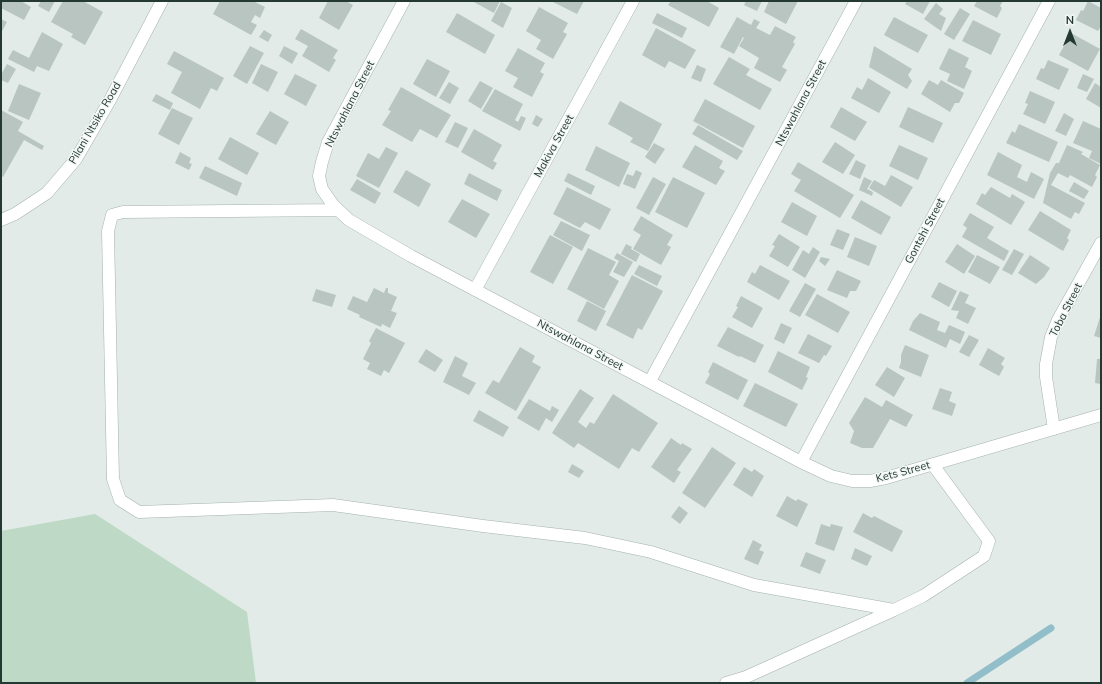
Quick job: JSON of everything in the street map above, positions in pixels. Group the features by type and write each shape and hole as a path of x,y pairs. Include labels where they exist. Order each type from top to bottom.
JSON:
{"street":[{"name":"Pilani Ntsiko Road","path":"1,220 15,214 47,193 76,159 110,100 162,1"},
{"name":"Ntswahlana Street","path":"404,1 328,142 319,176 322,189 328,199 350,220 411,256 650,381 856,1"},
{"name":"Makiva Street","path":"475,290 633,1"},
{"name":"Gontshi Street","path":"801,462 1049,1"},
{"path":"338,210 123,212 112,215 108,231 113,479 120,500 139,512 333,505 483,526 585,538 652,552 754,585 894,610"},
{"name":"Toba Street","path":"1054,429 1046,377 1046,364 1051,337 1058,320 1101,243"},
{"name":"Kets Street","path":"650,381 801,462 831,476 852,482 886,478 1101,415"},
{"path":"726,683 746,677 923,596 984,556 989,541 933,465"}],"green space":[{"path":"95,514 247,612 256,683 1,683 1,531"}],"building":[{"path":"1,1 21,1 31,7 24,20 1,8"},
{"path":"41,1 55,1 49,12 38,6"},
{"path":"63,1 83,1 103,12 85,45 71,37 73,34 51,22"},
{"path":"220,1 253,1 265,7 260,18 255,15 251,22 257,25 251,35 213,14"},
{"path":"328,1 346,1 353,5 339,30 319,18"},
{"path":"472,1 500,1 494,13"},
{"path":"551,1 584,1 577,14"},
{"path":"671,1 707,1 719,8 709,27 668,5"},
{"path":"746,1 762,1 757,11 744,5"},
{"path":"769,1 798,1 786,24 764,12"},
{"path":"907,1 930,1 923,14 905,4"},
{"path":"977,1 1003,1 1000,6 1002,8 997,18 974,6"},
{"path":"1088,1 1101,8 1101,26 1098,31 1076,20"},
{"path":"501,2 512,8 503,28 491,21"},
{"path":"936,3 943,9 939,14 946,18 941,31 924,19"},
{"path":"539,7 568,23 563,32 567,34 553,59 536,49 541,40 526,31"},
{"path":"960,8 970,14 954,40 944,34"},
{"path":"457,13 495,35 485,54 446,32"},
{"path":"657,13 687,28 682,38 652,23"},
{"path":"737,17 751,25 754,19 760,22 756,28 770,35 775,26 796,37 793,42 795,44 782,67 787,70 780,82 754,68 759,58 739,46 744,38 743,37 734,54 720,47"},
{"path":"894,17 928,35 918,53 884,35"},
{"path":"1,19 7,22 1,33"},
{"path":"973,20 1001,34 991,55 962,41"},
{"path":"656,28 696,50 685,69 669,61 665,68 642,55"},
{"path":"301,29 338,50 333,58 336,60 329,72 302,56 308,46 295,39"},
{"path":"264,30 272,35 268,42 259,37"},
{"path":"42,32 63,44 49,71 37,66 34,72 8,59 13,50 29,58"},
{"path":"1071,33 1100,49 1088,71 1059,55"},
{"path":"250,46 264,53 247,84 233,76"},
{"path":"284,46 298,53 292,64 279,56"},
{"path":"874,46 912,69 908,75 912,81 907,89 869,67"},
{"path":"518,48 545,63 540,72 544,74 532,97 513,87 518,78 505,71"},
{"path":"949,48 969,58 965,67 972,71 964,89 947,81 950,74 939,69"},
{"path":"174,51 224,78 217,91 211,88 200,109 171,93 182,72 167,64"},
{"path":"729,57 750,69 746,75 772,89 760,110 713,84"},
{"path":"427,59 450,71 436,97 413,84"},
{"path":"1048,60 1069,69 1059,90 1036,79 1041,68 1044,69"},
{"path":"7,64 16,69 8,83 1,80 1,75"},
{"path":"261,64 278,72 268,92 252,83"},
{"path":"697,65 706,69 701,82 691,78"},
{"path":"295,74 317,85 306,106 284,94"},
{"path":"1083,74 1094,79 1087,92 1077,88"},
{"path":"868,78 891,92 879,113 851,98 857,87 862,90"},
{"path":"929,80 938,85 941,80 964,93 959,103 955,103 950,112 921,94"},
{"path":"480,81 493,88 481,109 468,101"},
{"path":"449,82 459,88 450,104 439,98"},
{"path":"1095,83 1101,87 1101,108 1086,99"},
{"path":"19,84 41,93 29,120 8,111"},
{"path":"401,87 451,115 437,138 420,129 412,142 382,125 391,111 388,110"},
{"path":"495,89 523,104 515,120 518,122 521,116 526,118 520,131 482,111"},
{"path":"1030,91 1055,102 1045,124 1023,114 1028,104 1025,103"},
{"path":"156,94 173,103 170,110 152,101"},
{"path":"705,99 755,126 743,148 693,121"},
{"path":"620,101 662,124 648,151 630,142 633,138 608,124"},
{"path":"841,107 867,122 855,141 830,127"},
{"path":"908,107 943,123 933,143 899,127"},
{"path":"172,108 193,118 179,145 158,134"},
{"path":"1,110 23,122 18,131 44,146 42,150 24,140 3,177 1,176"},
{"path":"270,111 289,122 276,145 256,134"},
{"path":"1064,113 1074,119 1066,136 1055,131"},
{"path":"536,115 543,119 538,127 532,124"},
{"path":"1083,121 1101,129 1101,164 1089,158 1092,151 1073,143"},
{"path":"455,122 468,128 458,148 445,142"},
{"path":"1019,124 1058,142 1049,162 1006,143 1012,131 1015,133"},
{"path":"698,125 743,151 737,160 692,134"},
{"path":"474,129 502,145 493,161 497,163 493,170 461,152"},
{"path":"230,137 259,153 247,175 218,159"},
{"path":"835,142 855,155 843,174 822,162"},
{"path":"654,143 665,149 655,164 645,157"},
{"path":"695,145 723,161 719,168 725,171 716,185 682,167"},
{"path":"899,145 928,158 918,180 889,166"},
{"path":"1067,145 1083,152 1081,154 1100,165 1095,175 1097,177 1092,187 1070,175 1068,178 1058,173 1051,185 1085,203 1079,214 1075,212 1071,219 1043,203 1050,173 1056,163 1059,163"},
{"path":"596,146 630,163 619,187 585,170"},
{"path":"386,147 398,153 379,188 356,176 368,153 379,159"},
{"path":"180,152 191,158 189,163 192,164 189,170 175,163"},
{"path":"998,152 1022,165 1017,177 1027,182 1031,172 1044,179 1034,199 987,175"},
{"path":"856,160 866,165 860,179 849,174"},
{"path":"798,162 854,195 840,218 794,191 801,180 791,174"},
{"path":"205,166 242,183 237,196 199,178"},
{"path":"406,170 431,184 419,207 393,192"},
{"path":"636,170 642,173 635,189 623,184 627,174 633,176"},
{"path":"469,173 502,190 497,201 464,184"},
{"path":"568,173 595,186 591,195 564,181"},
{"path":"891,175 913,187 901,207 869,188 874,180 885,186"},
{"path":"653,177 666,184 649,215 636,208"},
{"path":"673,177 705,193 687,228 655,212"},
{"path":"864,177 872,181 867,189 873,192 872,196 859,190"},
{"path":"357,179 381,193 375,204 350,190"},
{"path":"1074,182 1089,191 1084,199 1069,191"},
{"path":"567,187 611,209 600,230 585,222 580,228 553,214"},
{"path":"991,187 1010,198 1012,194 1025,202 1011,225 976,204 982,193 985,195"},
{"path":"462,199 490,214 476,238 448,222"},
{"path":"861,200 891,217 881,235 851,218"},
{"path":"792,202 817,216 807,236 781,222"},
{"path":"1040,211 1071,230 1067,238 1069,240 1063,251 1028,230"},
{"path":"970,213 994,227 987,238 1009,251 1004,261 962,237 967,228 963,225"},
{"path":"641,216 673,235 667,245 671,247 661,265 633,249 641,235 633,230"},
{"path":"561,221 590,235 582,251 553,235"},
{"path":"837,229 850,234 843,250 830,245"},
{"path":"779,234 800,247 788,267 769,256 775,246 772,245"},
{"path":"550,235 573,247 553,284 530,272"},
{"path":"855,237 877,246 869,266 847,257"},
{"path":"626,244 640,254 636,262 621,254"},
{"path":"957,244 975,256 964,274 945,262"},
{"path":"813,247 820,252 805,278 792,270 803,250 809,254"},
{"path":"588,248 616,262 609,275 619,281 604,309 567,289"},
{"path":"1014,249 1024,254 1012,275 1002,270"},
{"path":"617,253 633,262 624,277 613,272 619,261 614,258"},
{"path":"977,255 1000,267 990,284 968,272"},
{"path":"1030,255 1050,268 1044,277 1036,284 1018,273"},
{"path":"821,257 830,259 825,266 819,261"},
{"path":"639,265 662,276 657,286 634,274"},
{"path":"760,265 790,281 779,300 747,282 752,272 755,274"},
{"path":"837,270 861,281 856,291 850,291 847,298 827,290"},
{"path":"632,275 663,291 642,330 638,328 633,339 606,325"},
{"path":"939,282 957,291 949,307 931,297"},
{"path":"805,283 816,289 800,317 789,311"},
{"path":"374,288 384,293 386,288 388,288 388,293 397,297 391,311 397,313 390,328 382,324 381,327 359,317 360,315 347,309 353,296 367,302"},
{"path":"316,289 336,295 332,307 312,301"},
{"path":"960,291 969,295 965,303 976,308 968,324 956,318 959,311 951,310"},
{"path":"817,294 850,312 838,333 805,315"},
{"path":"741,296 763,308 752,328 732,317 738,307 736,306"},
{"path":"587,301 606,311 596,331 577,321"},
{"path":"920,313 940,322 937,330 945,333 949,325 965,332 960,344 950,339 946,348 909,330 913,321"},
{"path":"1101,314 1101,338 1094,336"},
{"path":"781,323 792,328 784,344 774,339"},
{"path":"728,327 764,345 755,363 717,346"},
{"path":"376,328 405,343 389,373 384,370 381,376 367,369 370,363 363,359 371,343 369,341"},
{"path":"808,334 832,346 826,356 824,355 819,363 798,353"},
{"path":"969,335 979,340 969,357 959,352"},
{"path":"905,345 929,355 921,377 899,368 901,355"},
{"path":"520,347 535,356 532,362 541,367 516,411 485,393 493,380 499,383"},
{"path":"988,348 1005,358 1001,364 1004,367 999,376 979,365"},
{"path":"426,349 443,360 435,372 418,362"},
{"path":"778,351 810,367 806,377 808,378 802,390 768,372"},
{"path":"455,356 468,363 462,376 476,383 469,395 443,382"},
{"path":"1097,359 1101,359 1101,384 1095,383"},
{"path":"713,362 748,380 738,400 705,383 710,374 708,372"},
{"path":"887,367 905,378 894,397 875,385"},
{"path":"755,383 798,404 786,427 743,406"},
{"path":"940,388 952,392 949,401 956,404 952,416 932,409"},
{"path":"580,389 594,398 578,422 586,428 590,422 594,424 613,394 658,423 639,452 632,448 619,469 578,443 574,448 552,433"},
{"path":"865,397 882,407 886,400 913,415 906,427 890,419 873,448 862,448 850,443 854,431 849,423"},
{"path":"529,399 550,411 552,406 559,410 552,422 546,418 539,431 517,418"},
{"path":"479,410 509,427 503,437 473,421"},
{"path":"671,438 681,445 682,443 692,449 677,470 681,472 674,483 651,467"},
{"path":"712,447 736,463 705,508 682,493"},
{"path":"572,464 584,471 579,478 568,472"},
{"path":"744,467 752,472 754,469 764,476 752,497 733,485"},
{"path":"787,496 796,501 798,499 808,504 797,527 776,516"},
{"path":"679,506 688,513 680,524 671,517"},
{"path":"863,513 872,518 874,516 903,531 892,552 853,532"},
{"path":"821,524 830,527 831,524 843,527 834,551 815,544"},
{"path":"753,540 762,545 759,550 764,552 758,565 744,559"},
{"path":"855,548 872,556 867,566 851,559"},
{"path":"806,552 826,560 820,574 800,566"}],"waterway":[{"path":"967,683 1051,628"}]}
